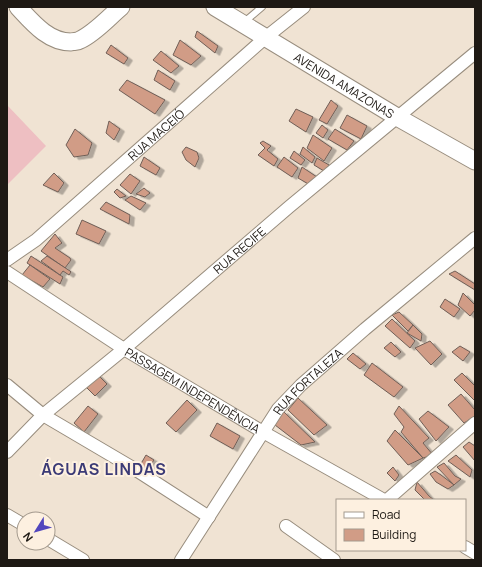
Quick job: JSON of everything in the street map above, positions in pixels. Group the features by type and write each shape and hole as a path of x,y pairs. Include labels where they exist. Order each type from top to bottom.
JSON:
{"street":[{"path":"18,7 36,27 53,38 67,42 79,41 91,33 121,7"},
{"name":"AVENIDA AMAZONAS","path":"215,7 397,117 475,161"},
{"name":"RUA MACEIÓ","path":"7,260 36,240 265,38 304,7"},
{"name":"RUA RECIFE","path":"7,452 43,415 124,349 289,207 475,53"},
{"name":"RUA FORTALEZA","path":"181,560 278,409 301,385 365,329 475,238"},
{"name":"PASSAGEM INDEPENDÊNCIA","path":"7,272 124,349 262,432 382,499"},
{"path":"7,385 43,415 133,468 209,517"},
{"path":"388,499 475,422"},
{"path":"7,515 16,520"},
{"path":"286,526 334,560"},
{"path":"56,544 83,560"},
{"path":"466,548 475,553"}],"lane":[{"path":"242,24 262,7"}],"shaded area":[{"path":"7,105 46,146 7,185"}],"building":[{"path":"197,31 218,46 215,53 195,37"},
{"path":"180,40 201,56 191,65 173,55"},
{"path":"111,45 128,58 124,64 106,53"},
{"path":"161,51 179,66 171,73 153,60"},
{"path":"158,70 175,81 170,90 154,80"},
{"path":"127,80 165,100 155,114 119,90"},
{"path":"331,100 338,106 327,124 319,120"},
{"path":"296,109 313,117 306,132 289,121"},
{"path":"347,115 367,126 361,139 340,128"},
{"path":"109,121 120,129 114,140 106,133"},
{"path":"322,125 328,130 323,138 316,133"},
{"path":"75,129 92,143 88,155 74,157 66,145"},
{"path":"335,129 354,141 347,150 328,139"},
{"path":"313,135 332,148 324,161 307,148"},
{"path":"263,141 271,146 267,150 278,159 274,166 258,155 265,148 260,143"},
{"path":"186,147 197,152 199,158 195,167 186,160 182,152"},
{"path":"303,147 315,157 312,163 300,154"},
{"path":"294,151 305,160 301,165 290,158"},
{"path":"144,157 160,168 156,175 140,166"},
{"path":"284,157 298,168 292,177 277,167"},
{"path":"317,158 329,165 324,171 314,165"},
{"path":"302,167 317,177 310,185 298,178"},
{"path":"54,173 64,183 58,192 43,185"},
{"path":"130,174 140,181 131,194 120,185"},
{"path":"144,188 150,193 145,197 136,194"},
{"path":"117,189 126,196 120,198 114,192"},
{"path":"131,196 146,203 140,210 125,200"},
{"path":"106,202 130,215 129,224 100,209"},
{"path":"82,220 106,231 99,244 76,234"},
{"path":"55,234 62,243 55,248 71,260 65,268 41,251"},
{"path":"31,256 63,277 60,284 27,263"},
{"path":"47,256 70,271 71,272 69,275 63,271 60,275 41,261"},
{"path":"30,265 50,279 43,287 22,275"},
{"path":"455,271 475,284 475,290 449,274"},
{"path":"463,293 475,305 475,310 470,316 458,305"},
{"path":"445,299 460,309 454,317 440,307"},
{"path":"399,312 413,325 408,331 392,315"},
{"path":"392,319 415,341 410,348 385,326"},
{"path":"413,325 422,334 421,341 407,333"},
{"path":"430,341 442,354 431,365 415,348"},
{"path":"391,342 401,352 395,357 384,348"},
{"path":"460,346 470,352 463,361 452,352"},
{"path":"353,353 366,364 360,369 347,359"},
{"path":"372,363 403,387 394,397 364,375"},
{"path":"462,373 475,386 475,401 454,380"},
{"path":"97,374 107,384 95,396 85,386"},
{"path":"461,394 475,410 475,416 464,423 448,405"},
{"path":"298,398 327,425 314,435 288,410"},
{"path":"187,400 197,410 176,432 166,423"},
{"path":"88,406 98,414 84,432 74,423"},
{"path":"399,406 429,438 423,443 433,455 423,458 401,432 404,427 394,414"},
{"path":"283,411 315,442 301,445 275,425"},
{"path":"428,411 449,427 436,441 419,419"},
{"path":"217,423 240,436 233,449 210,436"},
{"path":"395,430 423,458 408,465 387,441"},
{"path":"469,442 475,446 475,461 463,447"},
{"path":"146,455 154,460 146,472 139,467"},
{"path":"456,455 472,470 470,477 448,461"},
{"path":"444,463 455,476 461,479 454,485 437,467"},
{"path":"393,467 399,475 395,481 387,473"},
{"path":"435,471 454,485 448,489 436,482 430,474"},
{"path":"417,482 433,499 424,499 415,490"}],"district":[{"name":"ÁGUAS LINDAS","path":"104,469"}]}
